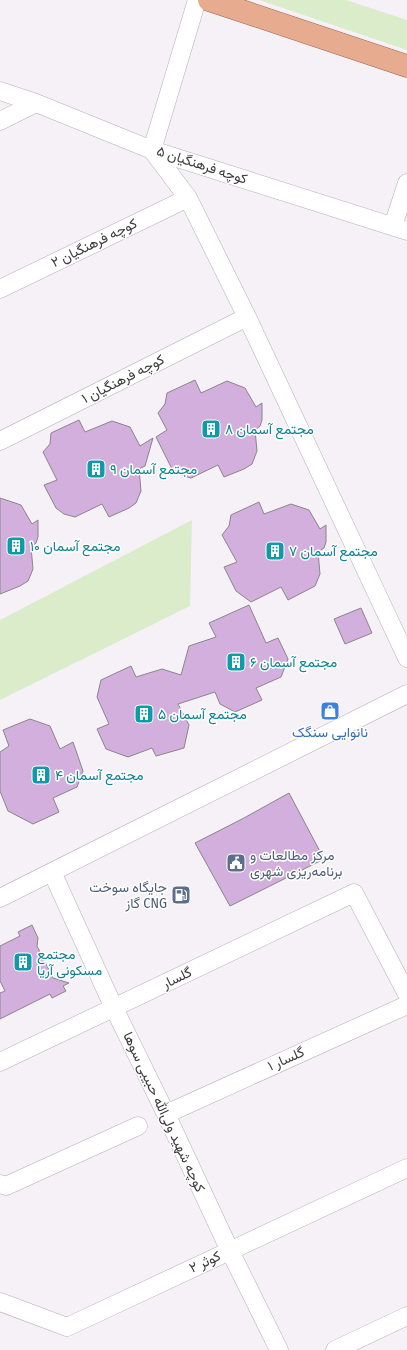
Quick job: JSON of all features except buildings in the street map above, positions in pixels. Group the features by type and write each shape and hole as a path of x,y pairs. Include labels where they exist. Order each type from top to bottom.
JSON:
{"main road":[{"path":"209,0 407,66"}],"street":[{"path":"198,0 152,150 188,198 246,317 407,658"},
{"name":"کوچه فرهنگیان ۵","path":"0,91 36,103 152,150 400,228"},
{"path":"0,121 36,103"},
{"path":"400,228 407,183"},
{"name":"کوچه فرهنگیان ۲","path":"0,289 188,198"},
{"name":"کوچه فرهنگیان ۱","path":"0,441 246,317"},
{"path":"0,898 407,694"},
{"name":"کوچه شهید ولی‌الله حبیبی سوها","path":"52,872 114,1008 279,1350"},
{"name":"گلسار","path":"0,1062 354,893 407,994"},
{"name":"گلسار ۱","path":"166,1114 407,1004"},
{"path":"0,1184 6,1186 138,1126"},
{"name":"کوثر ۲","path":"0,1302 67,1327 407,1168"},
{"path":"336,1350 407,1316"}],"green space":[{"path":"259,0 346,0 407,20 407,50"},
{"path":"192,520 190,606 0,700 0,620"}],"place":[{"name":"مجتمع آسمان ۸","path":"211,429"},
{"name":"مجتمع آسمان ۹","path":"96,469"},
{"name":"مجتمع آسمان ۱۰","path":"16,546"},
{"name":"مجتمع آسمان ۷","path":"275,551"},
{"name":"مجتمع آسمان ۶","path":"236,662"},
{"name":"نانوایی سنگک","path":"330,711"},
{"name":"مجتمع آسمان ۵","path":"144,714"},
{"name":"مجتمع آسمان ۴","path":"41,775"},
{"name":"مرکز مطالعات و برنامه‌ریزی شهری","path":"236,863"},
{"name":"جایگاه سوخت گاز CNG","path":"181,895"},
{"name":"مجتمع مسکونی آریا","path":"23,962"}]}
